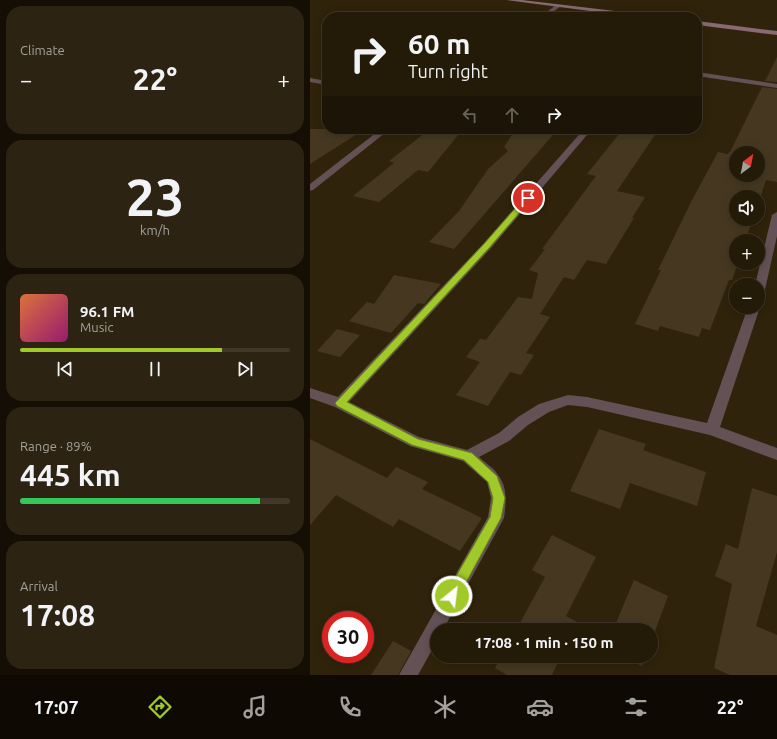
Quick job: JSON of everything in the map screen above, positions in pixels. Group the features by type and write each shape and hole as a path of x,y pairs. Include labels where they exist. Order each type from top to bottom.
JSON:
{"street":[{"path":"510,0 608,12"},
{"path":"550,12 558,6"},
{"path":"702,24 777,33"},
{"path":"702,75 777,86"},
{"path":"310,80 322,82"},
{"path":"310,188 380,134"},
{"path":"340,403 487,246 584,134"},
{"path":"310,176 322,179"},
{"path":"762,278 777,215"},
{"path":"712,430 752,314"},
{"path":"310,393 340,403 415,442 468,456 492,479 499,498 496,518 408,675"},
{"path":"468,456 486,448 504,437 523,421 544,408 568,400 588,402 712,430 777,454"}],"building":[{"path":"777,57 777,82 765,81"},
{"path":"762,87 777,89 777,182 766,180 763,190 729,190 729,226 750,226 748,234 729,234 729,270 736,270 733,278 729,278 710,330 702,328 699,337 660,326 658,331 635,324 661,270 658,270 692,200 718,152 728,154 729,153 729,182 765,182 765,146 733,146"},
{"path":"310,129 322,129 322,134 357,134 310,164"},
{"path":"424,134 459,134 428,172 418,170 379,202 353,196 394,163 389,161"},
{"path":"513,134 554,134 454,249 429,242 459,211 488,169 508,151 504,147"},
{"path":"619,134 656,134 617,191 645,197 606,264 587,260 574,280 564,277 540,314 550,317 526,353 534,355 521,375 510,372 488,406 456,395 480,362 466,357 480,339 486,340 518,297 532,299 538,273 529,270 545,249 542,249 596,176 587,174"},
{"path":"394,275 441,284 424,304 418,303 391,333 349,321 367,302 374,304"},
{"path":"337,329 360,335 340,357 317,351"},
{"path":"599,429 646,444 643,450 706,472 697,506 630,483 620,509 570,491"},
{"path":"310,439 387,478 396,467 428,482 422,489 482,518 460,551 399,519 393,527 336,495 310,525"},
{"path":"752,488 777,496 777,552 756,626 777,635 777,675 730,675 714,668 732,584 715,576 726,544 738,549"},
{"path":"552,535 596,557 566,616 576,623 520,623 545,577 532,570"},
{"path":"634,580 668,596 658,623 616,623"},
{"path":"393,641 411,651 398,675 371,675"},
{"path":"498,663 558,663 552,675 507,675 495,668"},
{"path":"636,663 643,663 642,666"}],"route":[{"path":"452,596 496,518 499,498 492,479 468,456 415,442 340,403 487,246 528,198"}]}
